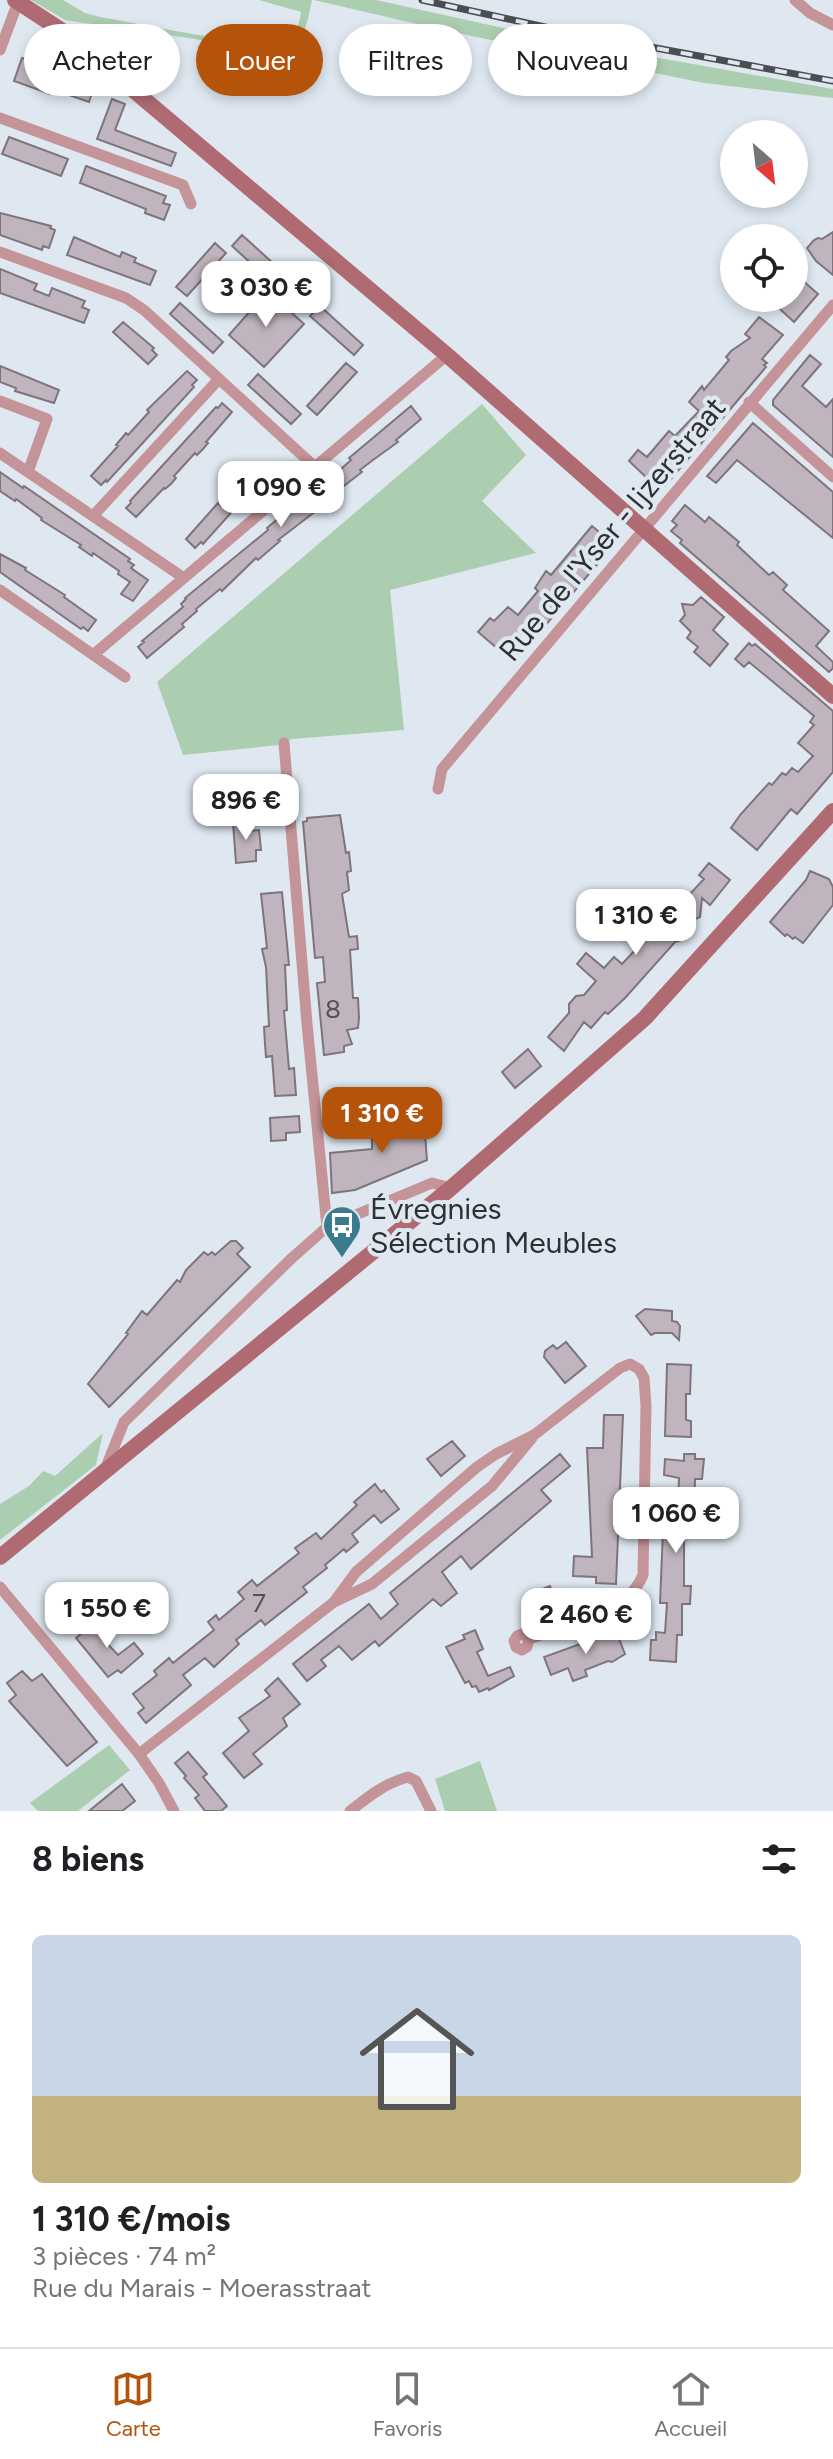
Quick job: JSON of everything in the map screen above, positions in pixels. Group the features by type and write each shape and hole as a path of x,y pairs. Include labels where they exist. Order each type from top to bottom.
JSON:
{"main road":[{"path":"17,1 67,34 447,355 833,696"},
{"path":"0,1557 451,1188 645,1018 833,811"}],"street":[{"path":"795,0 810,13 833,25"},
{"path":"0,50 17,1"},
{"path":"0,118 183,185 191,204"},
{"path":"0,252 126,298 144,310 315,467"},
{"name":"Rue de l'Yser - Ijzerstraat","path":"438,789 442,769 833,305"},
{"path":"93,655 447,355"},
{"path":"93,516 219,379"},
{"path":"0,401 47,419 28,472"},
{"path":"749,402 833,477"},
{"path":"0,453 184,578"},
{"path":"0,590 125,677"},
{"path":"284,743 327,1227"},
{"path":"105,1468 124,1422 327,1227 432,1183 451,1188"},
{"path":"334,1602 356,1572 477,1467 534,1435 620,1368 630,1364 639,1369 644,1378 646,1406 643,1575 628,1599 613,1608 529,1639"},
{"path":"139,1754 334,1602 372,1584 492,1486 534,1435"},
{"path":"0,1587 139,1754 174,1811"},
{"path":"350,1811 394,1780 408,1777 416,1781 431,1811"}],"green space":[{"path":"31,0 63,0 85,13 139,24 92,24 65,20"},
{"path":"259,0 312,0 306,24 298,24 301,12"},
{"path":"314,0 376,0 488,25 488,39 472,36 472,24 417,24"},
{"path":"180,31 196,34 196,39 180,37"},
{"path":"657,58 833,89 833,98 704,83 657,73"},
{"path":"482,404 526,455 482,501 536,553 390,590 404,730 292,739 279,745 183,755 157,682"},
{"path":"103,1433 96,1465 0,1540 0,1504 29,1486 43,1471 55,1476"},
{"path":"109,1745 130,1770 78,1811 38,1811 30,1803"},
{"path":"480,1761 497,1811 445,1811 435,1779"}],"building":[{"path":"22,58 24,59 24,85 14,81"},
{"path":"72,96 91,96 89,102"},
{"path":"112,99 125,104 115,130 176,153 171,166 97,139"},
{"path":"9,137 68,159 61,176 2,154"},
{"path":"86,166 166,196 163,203 170,205 164,220 145,213 146,209 80,183"},
{"path":"0,213 51,226 55,230 49,248 43,246 42,250 0,235"},
{"path":"833,232 833,275 808,249 814,240"},
{"path":"242,235 285,274 275,285 232,246"},
{"path":"74,237 120,257 122,252 136,258 134,262 156,271 150,285 67,255"},
{"path":"215,243 226,253 187,296 176,287"},
{"path":"0,269 37,284 34,290 49,296 52,288 85,301 82,307 89,310 84,323 0,293"},
{"path":"808,285 818,294 808,306"},
{"path":"268,291 304,324 264,367 229,335"},
{"path":"180,303 223,342 213,353 170,314"},
{"path":"320,306 363,345 354,355 310,316"},
{"path":"783,312 803,312 794,322"},
{"path":"759,317 783,335 762,359 767,363 764,365 766,367 665,486 655,478 650,481 629,461 638,450 647,457 669,431 675,436 699,411 689,402 702,386 704,390 729,360 726,357 731,351 750,338 745,334"},
{"path":"123,322 154,348 152,350 157,355 148,364 113,332"},
{"path":"810,355 821,364 802,386 826,407 833,399 833,457 773,405 773,400"},
{"path":"346,363 357,372 317,415 307,406"},
{"path":"0,366 59,390 54,403 15,391 16,388 0,382"},
{"path":"187,371 197,380 192,385 194,387 101,485 91,476 126,433 128,435 149,412 147,410"},
{"path":"258,374 301,414 291,424 248,385"},
{"path":"222,403 232,412 203,449 197,455 195,453 174,476 176,478 171,484 136,517 126,508 130,501"},
{"path":"411,406 421,419 396,440 398,442 360,470 362,472 314,509 316,511 258,560 256,558 222,591 220,589 196,609 182,624 184,627 147,658 138,647 183,607 181,604 185,598 329,476 331,478 351,460 349,458"},
{"path":"753,423 833,492 833,538 737,460 716,483 707,476"},
{"path":"263,464 273,473 270,480 248,504 246,502 241,508 238,505 203,544 201,542 195,548 186,539 218,503 221,506 236,493"},
{"path":"0,472 130,559 128,561 134,565 131,568 148,580 133,601 121,594 130,582 118,574 119,571 93,553 92,556 16,499 0,491"},
{"path":"685,505 705,522 709,517 739,542 737,545 769,575 773,572 787,585 783,590 829,631 816,646 833,662 829,672 680,543 682,540 671,531 677,525 672,521"},
{"path":"592,526 605,537 591,552 601,560 532,641 522,633 504,654 478,632 490,618 494,621 508,607 518,615 538,591 535,588 546,571 551,575"},
{"path":"0,554 26,568 96,620 88,631 0,572"},
{"path":"701,597 724,617 713,630 728,644 710,666 694,652 698,647 687,638 691,632 680,621 685,615 682,604 693,605"},
{"path":"749,643 752,646 755,644 833,711 833,772 797,814 791,809 757,850 731,828 769,783 772,785 782,773 786,775 792,768 798,772 813,756 798,743 814,725 810,722 814,716 749,662 744,667 735,659"},
{"path":"340,815 351,871 347,872 349,890 342,894 349,937 357,936 358,949 350,950 353,998 358,998 359,1018 358,1028 347,1030 352,1044 344,1046 344,1052 324,1055 317,983 325,982 323,957 315,958 303,822 307,818"},
{"path":"248,820 250,831 259,830 261,850 256,850 256,861 236,863 233,823"},
{"path":"709,863 730,880 710,905 702,898 700,917 682,934 681,940 675,942 608,1014 605,1012 591,1028 584,1022 564,1051 548,1037 569,1013 569,1004 576,996 584,995 596,981 577,964 586,953 604,968 614,957 622,964 640,945 618,926 632,909 648,922 652,917 664,917 678,898 690,894 704,879 699,875"},
{"path":"810,871 829,879 833,887 833,905 803,943 795,937 785,936 770,922 806,880"},
{"path":"282,892 289,965 285,965 287,1010 284,1011 289,1069 294,1068 296,1095 275,1096 272,1056 266,1057 265,1044 264,1027 269,1026 262,949 267,948 261,894"},
{"path":"528,1049 541,1066 515,1088 502,1072"},
{"path":"299,1116 300,1132 286,1133 286,1140 271,1141 270,1118"},
{"path":"431,1116 434,1134 425,1134 427,1160 355,1190 332,1193 330,1153 372,1149 372,1138 382,1137 381,1129 392,1129 391,1121"},
{"path":"231,1241 236,1241 243,1248 237,1254 250,1267 109,1407 88,1384 128,1334 142,1311 147,1315 204,1252 215,1255"},
{"path":"645,1309 672,1311 672,1321 680,1326 679,1340 672,1333 651,1335 636,1316"},
{"path":"566,1342 586,1366 565,1383 544,1357 545,1351 553,1345 557,1349"},
{"path":"667,1364 691,1365 686,1420 691,1421 691,1437 665,1436"},
{"path":"604,1415 623,1415 616,1584 596,1583 596,1577 573,1576 574,1556 592,1557 587,1448 603,1448"},
{"path":"452,1441 465,1456 441,1476 427,1459"},
{"path":"560,1454 570,1466 541,1490 551,1501 471,1569 461,1556 442,1572 457,1593 441,1606 433,1599 379,1646 375,1641 352,1660 339,1646 321,1660 326,1666 307,1681 293,1664 369,1604 381,1619 398,1604 390,1593"},
{"path":"684,1454 695,1454 695,1459 704,1459 702,1479 695,1479 694,1519 684,1519 684,1586 691,1586 690,1604 682,1604 682,1635 677,1635 676,1662 650,1660 651,1640 656,1640 656,1632 665,1633 667,1603 660,1603 664,1506 678,1506 679,1478 664,1475 665,1459 684,1461"},
{"path":"375,1484 399,1509 381,1523 374,1515 352,1534 358,1542 346,1552 344,1549 303,1587 307,1592 265,1625 261,1620 236,1640 239,1644 214,1667 205,1658 183,1675 191,1685 146,1723 138,1713 144,1708 133,1694 157,1675 154,1671 169,1658 173,1663 214,1630 208,1622 216,1615 219,1620 244,1599 238,1592 252,1580 257,1586 299,1553 295,1548 316,1533 321,1539"},
{"path":"550,1586 556,1602 535,1609 529,1594"},
{"path":"99,1618 111,1632 103,1639 118,1655 134,1643 143,1654 121,1673 118,1670 108,1677 76,1638"},
{"path":"475,1630 483,1649 477,1652 488,1676 510,1667 514,1676 479,1692 469,1681 465,1683 446,1647 465,1639 463,1635"},
{"path":"616,1631 625,1654 612,1662 585,1670 587,1676 573,1681 568,1668 551,1675 544,1657"},
{"path":"22,1671 32,1681 42,1674 97,1742 67,1766 9,1701 16,1695 7,1683"},
{"path":"278,1678 300,1704 283,1718 287,1726 253,1754 262,1764 244,1778 223,1753 249,1731 239,1718 270,1696 265,1690"},
{"path":"188,1752 207,1774 203,1777 227,1806 221,1811 205,1811 195,1798 199,1795 175,1763"},
{"path":"122,1784 135,1801 122,1811 89,1811"}],"railway":[{"path":"422,0 554,29 833,81"}],"place":[{"name":"Évregnies Sélection Meubles","path":"342,1259"}]}
